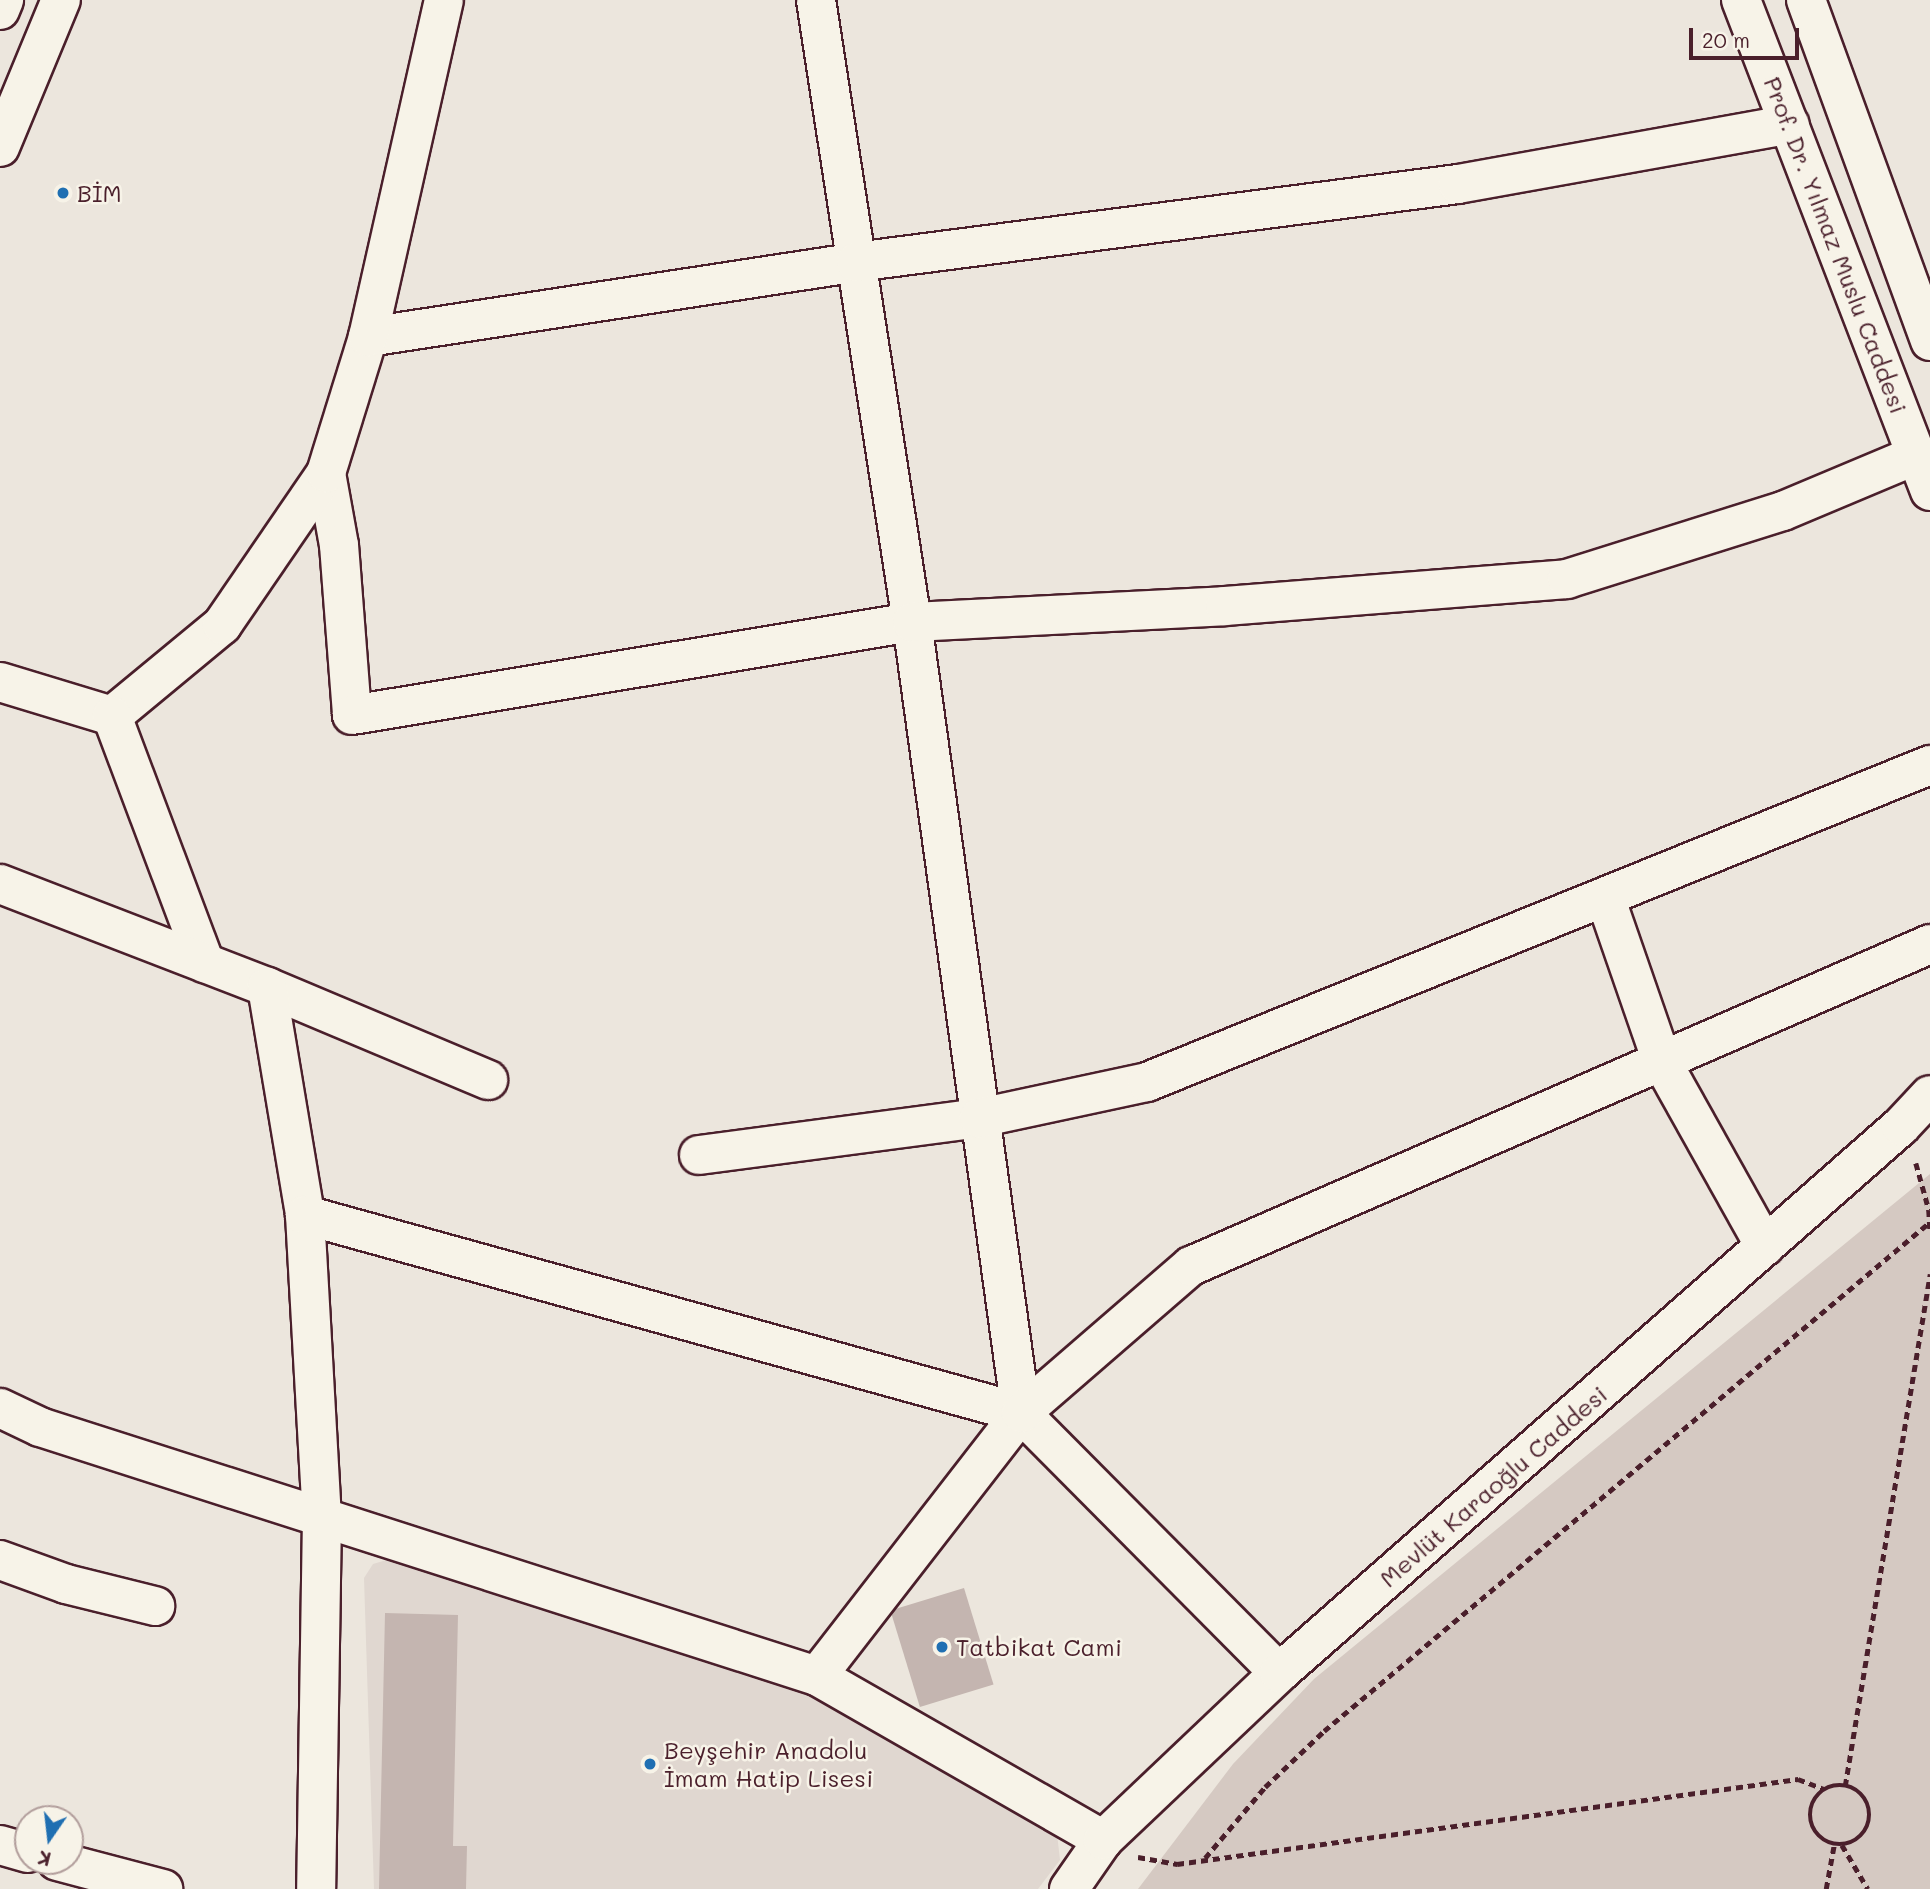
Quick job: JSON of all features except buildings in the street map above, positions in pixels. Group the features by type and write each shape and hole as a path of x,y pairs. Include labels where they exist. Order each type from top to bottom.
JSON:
{"street":[{"path":"0,10 5,0"},
{"path":"0,147 61,0"},
{"path":"112,716 222,625 326,473 368,337 444,0"},
{"path":"816,0 912,622 1021,1413"},
{"name":"Prof. Dr. Yılmaz Muslu Caddesi","path":"1741,0 1930,491"},
{"path":"1806,0 1927,324"},
{"path":"368,337 856,262 1458,184 1790,124"},
{"path":"326,473 339,545 352,715 912,622 1226,606 1567,579 1783,511 1916,455"},
{"path":"0,682 112,716"},
{"path":"112,716 205,963"},
{"path":"699,1155 979,1118 1147,1082 1930,765"},
{"path":"0,884 267,987 488,1080"},
{"path":"1605,897 1662,1062 1765,1246"},
{"path":"817,1676 1021,1413 1191,1266 1930,944"},
{"path":"267,987 305,1215 322,1517 316,1889"},
{"name":"Mevlüt Karaoğlu Caddesi","path":"1069,1889 1103,1840 1279,1673 1901,1126 1930,1095"},
{"path":"305,1215 1021,1413 1279,1673"},
{"path":"0,1408 40,1427 817,1676 1103,1840"},
{"path":"0,1560 66,1584 155,1606"},
{"path":"84,1868 163,1889"}],"path":[{"path":"1901,1126 1919,1171 1930,1231"},
{"path":"1205,1858 1265,1787 1324,1731 1930,1222"},
{"path":"1845,1786 1930,1274"},
{"path":"1103,1840 1122,1854 1177,1864 1205,1858 1798,1779 1824,1789"},
{"path":"1838,1784 1845,1786 1853,1787 1864,1796 1870,1810 1869,1825 1861,1837 1842,1845 1834,1845 1821,1839 1812,1827 1809,1813 1813,1799 1824,1789 1838,1784"},
{"path":"1826,1889 1834,1845"},
{"path":"1842,1845 1868,1889"}],"shaded area":[{"path":"1930,1174 1930,1889 1138,1889 1233,1764 1314,1679"},
{"name":"Beyşehir Anadolu İmam Hatip Lisesi","path":"390,1559 803,1693 1057,1834 1060,1860 1038,1889 374,1889 364,1578 373,1564"}],"place":[{"name":"BİM","path":"63,193"},
{"name":"Tatbikat Cami","path":"942,1647"},
{"name":"Beyşehir Anadolu İmam Hatip Lisesi","path":"650,1764"}]}
